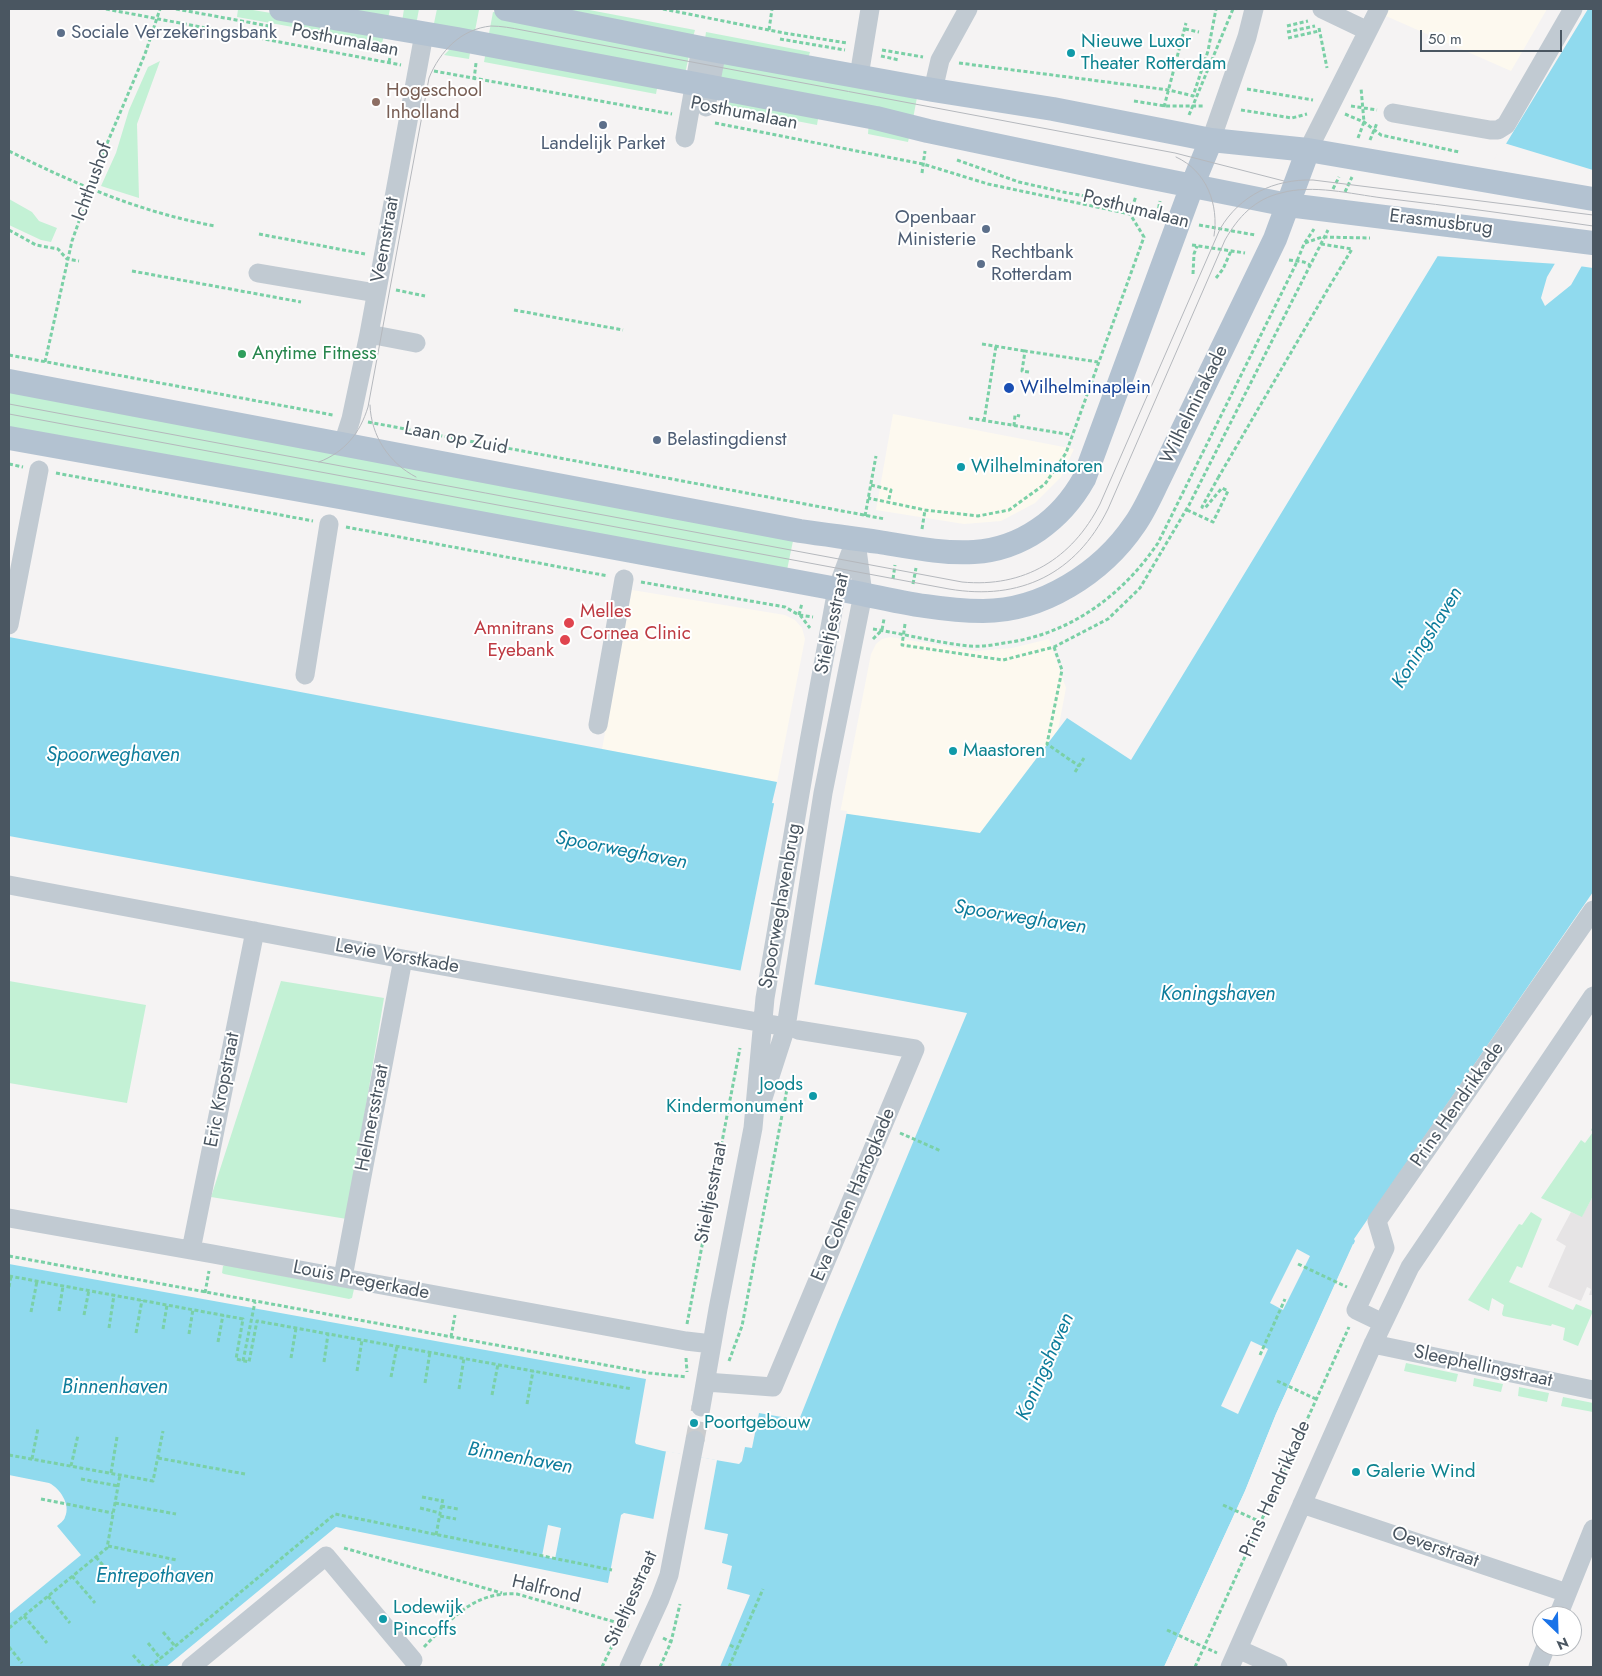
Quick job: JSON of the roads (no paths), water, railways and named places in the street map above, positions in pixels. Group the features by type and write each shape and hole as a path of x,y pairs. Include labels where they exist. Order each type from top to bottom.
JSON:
{"main road":[{"path":"506,9 709,49 933,90 1053,109 1211,140 1308,150 1593,199"},
{"name":"Posthumalaan","path":"277,18 421,53 876,118 928,131 1288,205"},
{"path":"856,538 921,531 972,552 1000,548 1035,532 1055,518 1068,504 1084,479 1169,229 1192,186 1211,140"},
{"name":"Wilhelminakade","path":"863,594 909,604 960,610 982,611 1026,605 1062,590 1102,561 1128,533 1142,512 1271,247 1308,150"},
{"name":"Erasmusbrug","path":"1288,205 1593,243"},
{"name":"Laan op Zuid","path":"9,381 800,531 856,538"},
{"path":"9,438 863,594"}],"street":[{"path":"859,76 870,9"},
{"path":"933,90 940,60 968,9"},
{"path":"1211,140 1254,9"},
{"name":"Wilhelminakade","path":"1308,150 1322,102 1368,30 1378,9"},
{"path":"1392,113 1498,130 1506,125 1573,9"},
{"path":"1320,16 1368,30"},
{"path":"685,138 689,117 703,92 709,49"},
{"name":"Veemstraat","path":"343,444 351,419 369,334 421,53"},
{"path":"258,273 377,290"},
{"path":"369,334 416,343"},
{"path":"9,625 39,470"},
{"path":"305,675 329,524"},
{"name":"Stieltjesstraat","path":"801,788 837,589 856,538"},
{"name":"Stieltjesstraat","path":"823,793 863,594 856,538"},
{"path":"598,725 624,579"},
{"name":"Spoorweghavenbrug","path":"754,1022 766,998 801,788"},
{"name":"Spoorweghavenbrug","path":"792,1028 790,1002 823,793"},
{"name":"Levie Vorstkade","path":"9,885 403,959 792,1028"},
{"name":"Prins Hendrikkade","path":"1383,1323 1356,1310 1385,1248 1377,1221 1593,910"},
{"name":"Eric Kropstraat","path":"191,1250 255,931"},
{"name":"Helmersstraat","path":"342,1278 403,959"},
{"name":"Prins Hendrikkade","path":"1230,1667 1404,1278 1418,1254 1593,996"},
{"name":"Stieltjesstraat","path":"701,1407 713,1383 712,1344 753,1128 754,1022"},
{"name":"Stieltjesstraat","path":"753,1128 792,1028"},
{"name":"Eva Cohen Hartogkade","path":"713,1383 773,1387 915,1049 792,1028"},
{"name":"Louis Pregerkade","path":"9,1218 686,1341 712,1344"},
{"name":"Sleephellingstraat","path":"1373,1344 1593,1390"},
{"name":"Stieltjesstraat","path":"629,1667 669,1575 693,1448"},
{"name":"Oeverstraat","path":"1302,1504 1567,1593"},
{"path":"1562,1606 1593,1529"},
{"path":"191,1667 326,1556 413,1660"},
{"path":"1238,1649 1278,1667"}],"water":[{"name":"Koningshaven","path":"1588,9 1593,9 1593,199 1547,277 1541,298 1545,306 1571,285 1593,246 1593,892 1354,1239 1355,1241 1276,1414 1245,1491 1164,1667 720,1667 750,1595 727,1589 732,1566 722,1563 728,1534 624,1513 621,1515 608,1583 336,1527 166,1667 9,1667 9,1614 81,1555 57,1526 63,1521 67,1507 57,1489 49,1483 9,1475 9,1264 646,1379 636,1444 663,1451 739,1464 742,1461 745,1447 752,1448 759,1413 799,1420 967,1013 9,836 9,637 777,782 772,803 980,833 1067,718 1131,760"}],"tunnel":[{"path":"695,1440 701,1407"}],"tram line":[{"path":"319,462 337,453 344,447 361,425 368,407 429,78 439,59 453,43 480,28 491,26 503,27 1175,153 1284,181"},
{"path":"1176,157 1196,171 1208,190 1215,213 1214,236"},
{"path":"9,404 962,582 985,583 1006,580 1044,566 1075,540 1089,523 1100,504 1220,229 1237,207 1259,191 1285,182 1313,180 1593,215"},
{"path":"9,414 949,589 975,592 999,591 1022,586 1043,578 1062,566 1080,551 1095,532 1108,509 1225,240 1236,224 1255,204 1281,193 1306,189 1345,192 1593,226"},
{"path":"370,405 374,427 383,447 398,464 416,477"}],"place":[{"name":"Sociale Verzekeringsbank","path":"61,33"},
{"name":"Nieuwe Luxor Theater Rotterdam","path":"1071,53"},
{"name":"Hogeschool Inholland","path":"376,102"},
{"name":"Landelijk Parket","path":"603,125"},
{"name":"Openbaar Ministerie","path":"986,229"},
{"name":"Rechtbank Rotterdam","path":"981,264"},
{"name":"Anytime Fitness","path":"242,354"},
{"name":"Wilhelminaplein","path":"1009,388"},
{"name":"Belastingdienst","path":"657,440"},
{"name":"Wilhelminatoren","path":"961,467"},
{"name":"Melles Cornea Clinic","path":"569,623"},
{"name":"Amnitrans Eyebank","path":"565,640"},
{"name":"Maastoren","path":"953,751"},
{"name":"Joods Kindermonument","path":"813,1096"},
{"name":"Poortgebouw","path":"694,1423"},
{"name":"Galerie Wind","path":"1356,1472"},
{"name":"Lodewijk Pincoffs","path":"383,1619"}],"water label":[{"name":"Spoorweghaven","path":"113,756"},
{"name":"Spoorweghaven","path":"621,851"},
{"name":"Spoorweghaven","path":"1020,918"},
{"name":"Binnenhaven","path":"115,1388"},
{"name":"Binnenhaven","path":"520,1459"},
{"name":"Entrepothaven","path":"155,1577"}]}
